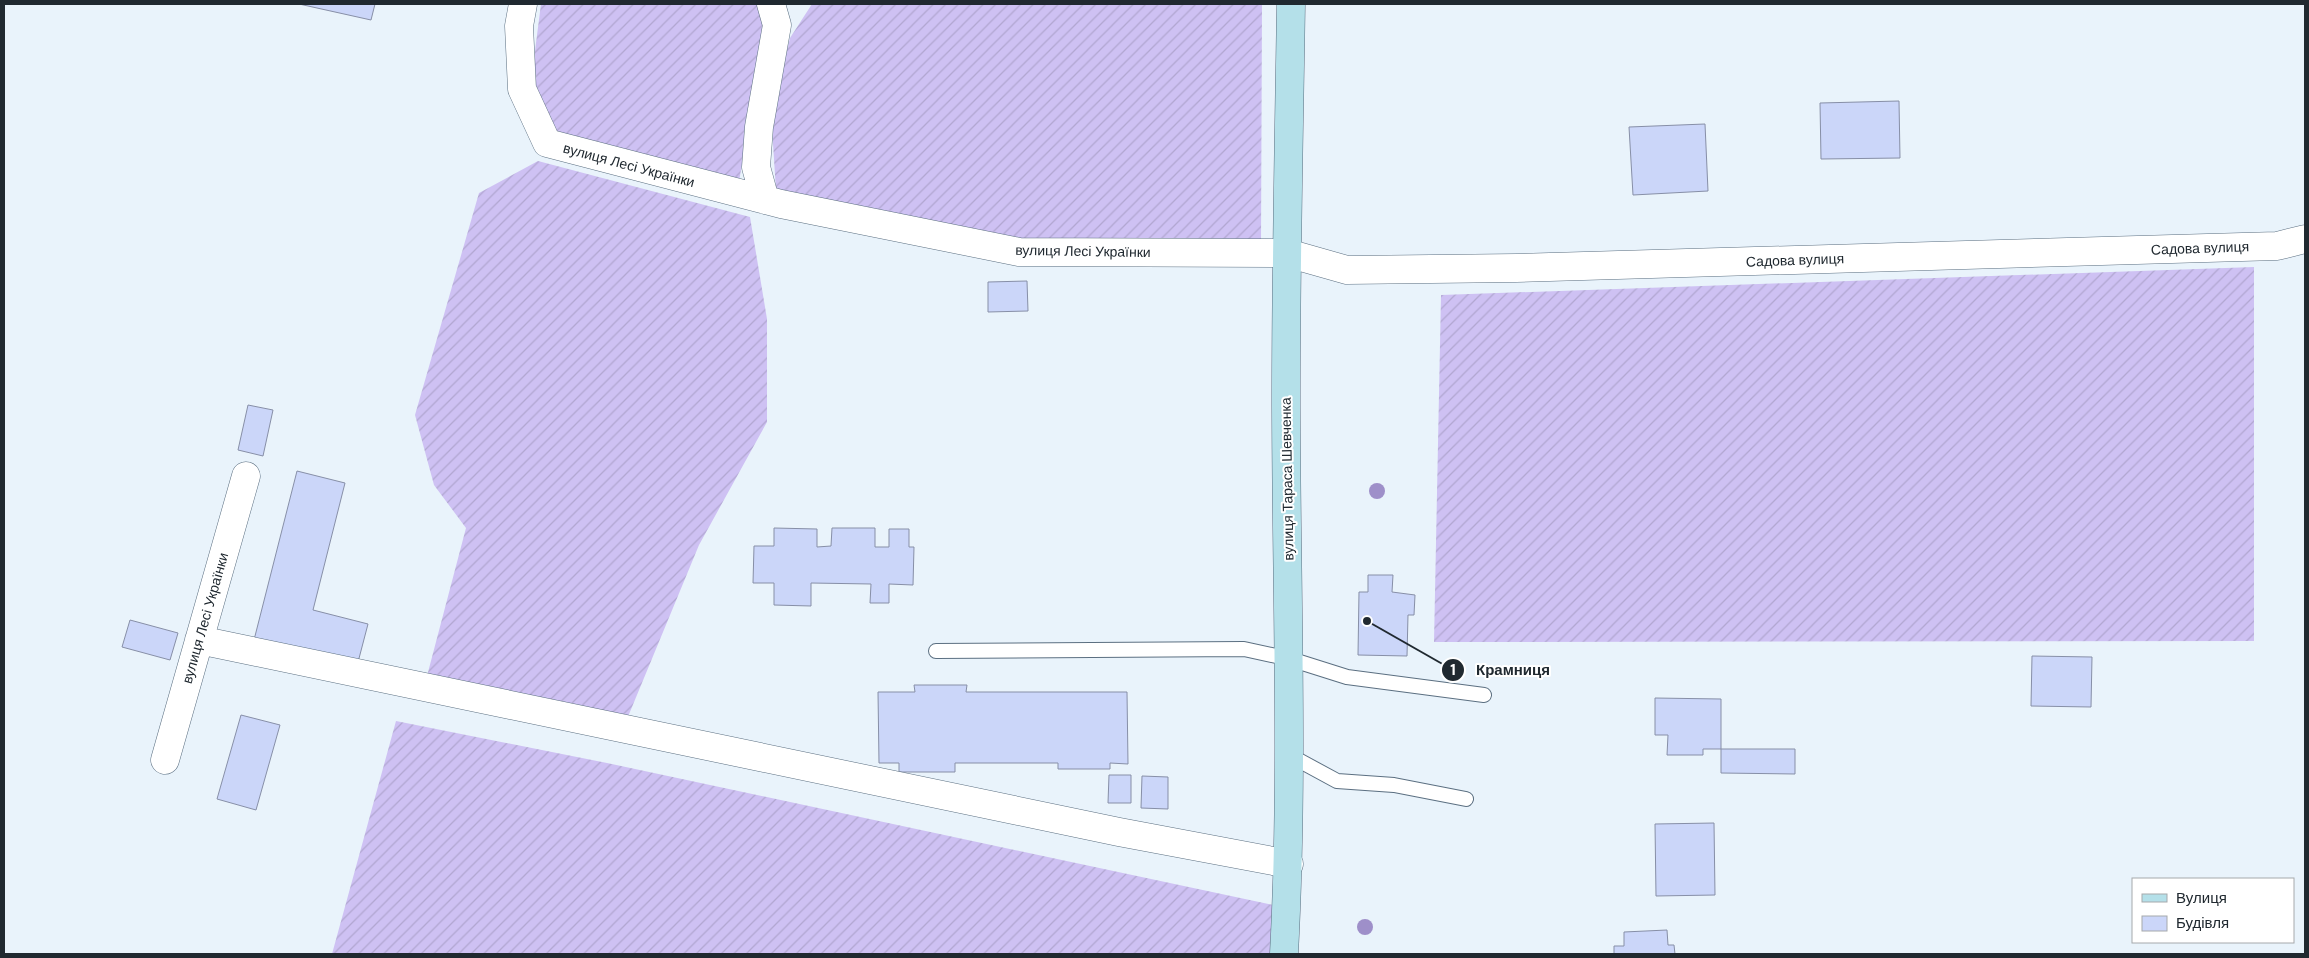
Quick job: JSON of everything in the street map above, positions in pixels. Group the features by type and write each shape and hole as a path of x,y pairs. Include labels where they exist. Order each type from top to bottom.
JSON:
{"street":[{"name":"вулиця Лесі Українки","path":"523,4 519,26 522,89 547,143 765,200 1019,252 1287,253"},
{"path":"765,200 756,167 759,126 777,25 771,4"},
{"name":"вулиця Тараса Шевченка","path":"1284,954 1289,864 1290,658 1286,396 1291,4"},
{"name":"Садова вулиця","path":"1287,253 1347,270 1516,268 2278,246 2305,239"},
{"name":"вулиця Лесі Українки","path":"165,760 246,476"},
{"path":"199,640 1109,830 1289,864"}],"lane":[{"path":"936,651 1244,649 1290,658 1347,677 1484,695"},
{"path":"1289,755 1337,781 1394,785 1466,799"}],"shaded area":[{"path":"541,4 757,4 765,22 739,182 535,127 532,74"},
{"path":"812,4 1262,4 1261,243 1025,243 776,190 771,113 790,38"},
{"path":"538,161 750,217 767,319 767,422 699,545 620,736 422,695 466,528 434,485 415,415 479,193"},
{"path":"2254,267 2254,641 1434,642 1441,295"},
{"path":"396,721 607,763 1273,905 1275,954 332,954"}],"building":[{"path":"299,4 375,4 371,20"},
{"path":"1899,101 1900,158 1821,159 1820,103"},
{"path":"1705,124 1708,191 1633,195 1629,127"},
{"path":"1027,281 1028,311 988,312 988,282"},
{"path":"248,405 273,410 263,456 238,450"},
{"path":"297,471 345,483 313,610 368,624 357,666 254,640"},
{"path":"774,528 817,529 817,547 831,546 832,528 875,528 875,547 889,547 889,529 909,529 909,547 914,547 913,585 889,584 889,603 870,603 871,584 811,583 811,606 774,605 774,583 753,583 754,546 774,546"},
{"path":"1368,575 1393,575 1392,592 1415,595 1414,615 1408,615 1407,656 1358,655 1359,592 1368,592"},
{"path":"130,620 178,633 170,660 122,647"},
{"path":"2032,656 2092,657 2091,707 2031,706"},
{"path":"914,685 967,685 966,692 1127,692 1128,764 1110,763 1110,769 1058,769 1058,763 955,763 955,772 899,772 899,763 879,763 878,692 915,692"},
{"path":"1655,698 1721,699 1721,749 1703,749 1703,755 1667,755 1668,735 1655,735"},
{"path":"241,715 280,725 256,810 217,799"},
{"path":"1721,749 1795,749 1795,774 1721,773"},
{"path":"1109,775 1131,775 1131,803 1108,803"},
{"path":"1142,776 1168,777 1168,809 1141,808"},
{"path":"1714,823 1715,895 1656,896 1655,824"},
{"path":"1667,930 1668,945 1674,945 1675,954 1614,954 1614,946 1624,946 1624,932"}],"place":[{"name":"Крамниця","path":"1367,621"}]}
